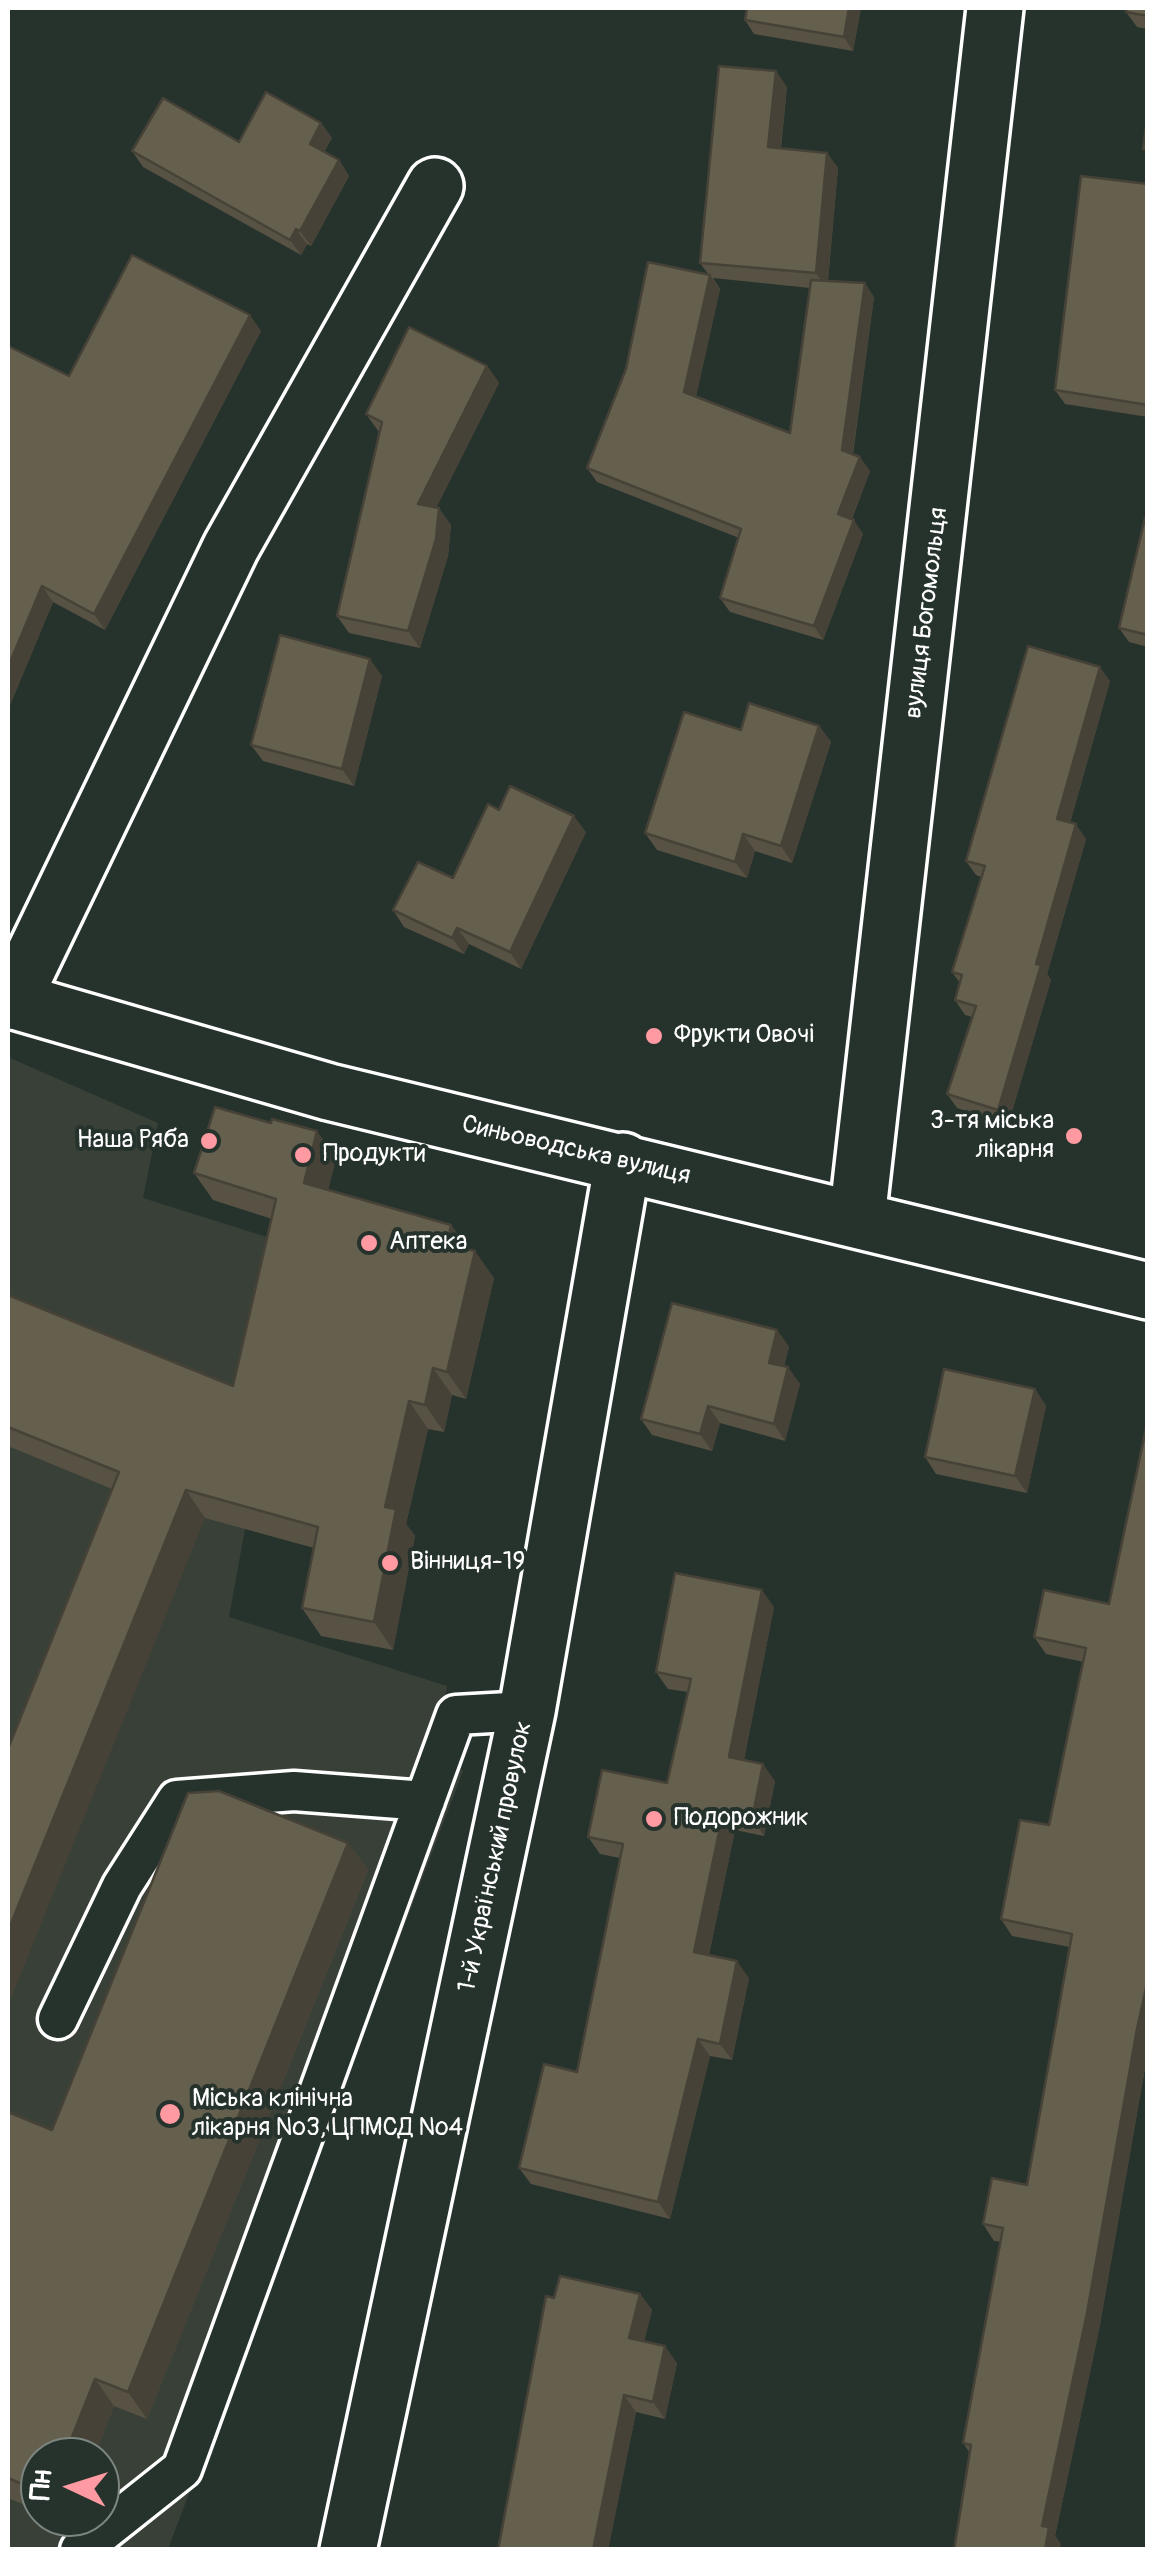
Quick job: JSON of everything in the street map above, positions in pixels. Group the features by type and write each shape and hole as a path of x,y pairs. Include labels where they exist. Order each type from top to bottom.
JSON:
{"street":[{"name":"вулиця Богомольця","path":"857,1219 995,8"},
{"path":"10,1000 231,547 435,186"},
{"name":"Синьоводська вулиця","path":"10,1000 329,1092 1148,1291"},
{"name":"1-й Український провулок","path":"348,2550 527,1712 622,1161"}],"lane":[{"path":"80,2550 182,2469 456,1715 527,1712"},
{"path":"58,2019 122,1886 178,1800 294,1792 424,1801"}],"shaded area":[{"name":"Міська клінічна лікарня №3, ЦПМСД №4","path":"8,1057 158,1123 143,1198 289,1244 249,1411 245,1529 229,1617 447,1686 438,1747 463,1771 168,2549 8,2549"}],"building":[{"path":"747,8 849,8 844,37 745,20"},
{"path":"1127,8 1148,8 1148,16 1126,12"},
{"path":"719,66 776,71 768,147 827,153 816,273 700,263"},
{"path":"266,92 321,123 310,144 339,160 300,231 296,229 290,240 132,151 163,98 239,142"},
{"path":"1148,113 1148,150 1143,149"},
{"path":"1081,176 1148,184 1148,405 1055,390"},
{"path":"132,255 250,315 94,614 42,586 8,667 8,346 69,376"},
{"path":"648,262 710,275 684,392 790,433 811,280 865,283 842,450 860,457 838,514 854,520 814,626 720,598 741,529 587,468 626,369"},
{"path":"409,327 487,366 418,504 439,508 436,539 408,631 337,616 382,422 366,414"},
{"path":"1145,518 1148,519 1148,635 1119,628"},
{"path":"280,635 370,659 342,769 251,745"},
{"path":"1028,646 1100,667 1057,819 1076,824 1036,964 1041,965 998,1110 947,1094 976,1006 955,1000 962,975 952,972 985,866 966,861"},
{"path":"749,703 819,726 781,846 743,834 735,862 645,833 684,712 741,730"},
{"path":"510,786 574,816 510,952 457,928 452,938 393,910 418,862 453,878 488,804 499,810"},
{"path":"215,1107 317,1131 304,1183 451,1225 447,1245 475,1251 447,1372 433,1368 425,1405 409,1401 385,1507 396,1509 374,1622 302,1608 318,1527 186,1490 8,1931 8,1749 119,1472 8,1427 8,1295 233,1386 276,1199 194,1173"},
{"path":"672,1303 777,1330 769,1363 788,1367 774,1424 708,1406 700,1434 641,1419"},
{"path":"944,1369 1035,1389 1015,1476 925,1457"},
{"path":"1148,1419 1148,1979 1087,2313 1042,2526 1049,2527 1045,2550 954,2550 971,2445 963,2443 1003,2228 983,2224 992,2178 1027,2185 1072,1934 1001,1919 1020,1820 1049,1825 1086,1648 1034,1637 1044,1590 1109,1604"},
{"path":"675,1573 762,1590 729,1757 763,1764 752,1819 723,1813 694,1952 737,1961 720,2044 698,2039 658,2202 519,2168 544,2064 577,2072 623,1844 588,1837 602,1770 667,1783 691,1679 656,1672"},
{"path":"219,1791 348,1843 128,2392 95,2379 72,2437 20,2437 20,2483 8,2478 8,2112 52,2130 188,1793"},
{"path":"560,2276 640,2294 629,2338 665,2346 653,2402 624,2395 593,2550 498,2550 546,2296 554,2298"}],"place":[{"name":"Фрукти Овочі","path":"654,1036"},
{"name":"3-тя міська лікарня","path":"1074,1136"},
{"name":"Наша Ряба","path":"209,1141"},
{"name":"Продукти","path":"303,1155"},
{"name":"Аптека","path":"369,1243"},
{"name":"Вінниця-19","path":"390,1563"},
{"name":"Подорожник","path":"654,1819"},
{"name":"Міська клінічна лікарня №3, ЦПМСД №4","path":"170,2114"}]}
